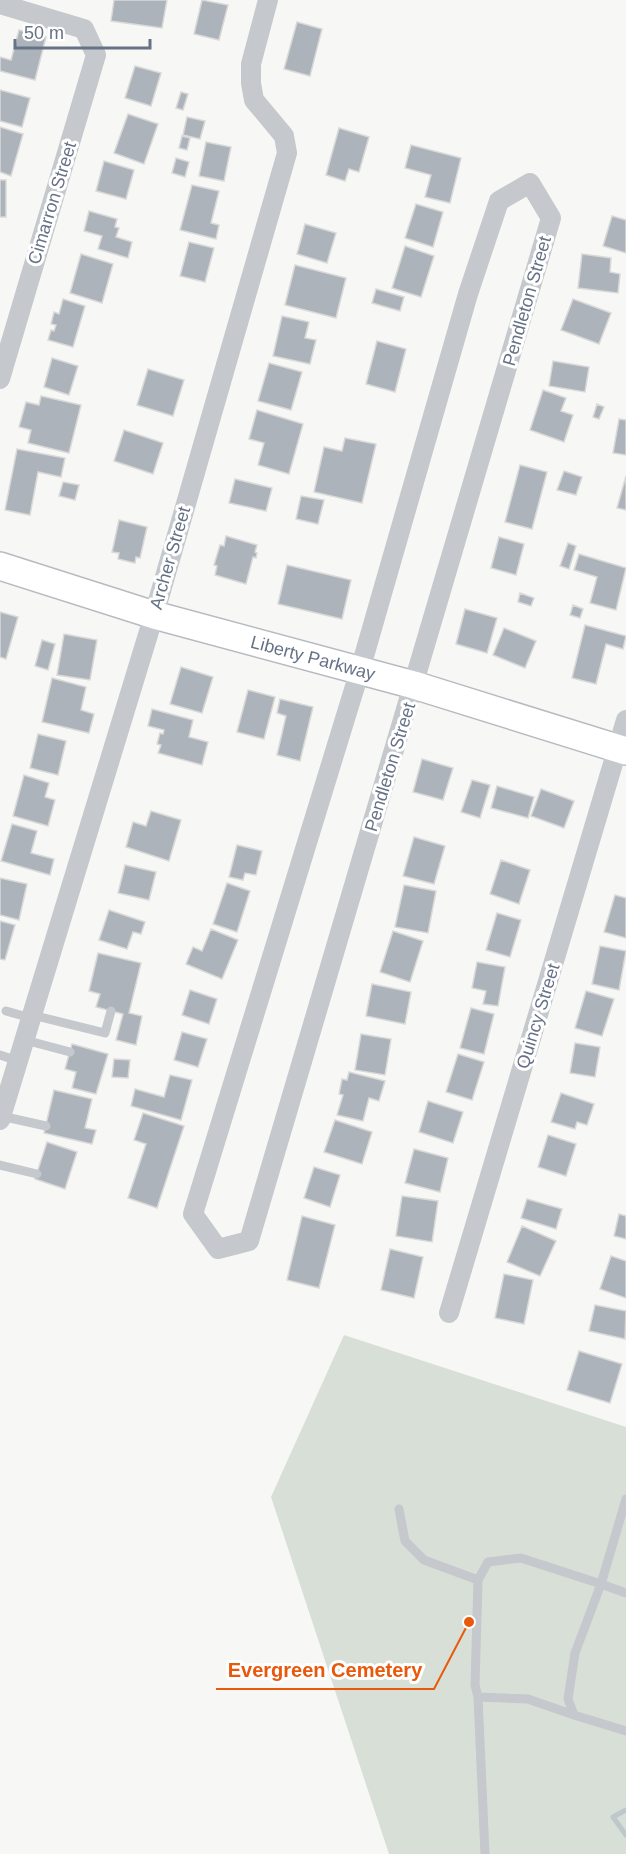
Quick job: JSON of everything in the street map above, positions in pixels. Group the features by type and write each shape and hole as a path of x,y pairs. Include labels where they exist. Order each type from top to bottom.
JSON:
{"street":[{"name":"Archer Street","path":"1,1118 9,1058 25,1040 154,615 287,153 284,136 254,100 251,83 251,64 268,0"},
{"name":"Cimarron Street","path":"0,4 84,29 96,55 0,379"},
{"name":"Pendleton Street","path":"530,183 551,218 414,685 249,1241 218,1249 193,1214 360,670 468,294 499,201 530,183"},
{"name":"Liberty Parkway","path":"0,567 154,615 414,685 622,749"},
{"name":"Quincy Street","path":"449,1313 622,749 626,720"}],"lane":[{"path":"6,1011 105,1033 111,1011"},
{"path":"25,1040 70,1052"},
{"path":"1,1118 45,1126"},
{"path":"0,1165 37,1174"},
{"path":"574,1716 568,1699 575,1653 601,1584 626,1499"},
{"path":"399,1509 405,1541 424,1560 478,1580"},
{"path":"485,1854 478,1697 475,1685 478,1580 488,1562 521,1558 626,1593"},
{"path":"478,1697 528,1700 626,1731"}],"shaded area":[{"path":"344,1335 626,1427 626,1854 389,1854 271,1497"}],"building":[{"path":"114,0 167,0 162,28 111,21"},
{"path":"202,0 228,5 219,40 194,34"},
{"path":"297,22 322,29 310,76 284,69"},
{"path":"19,30 46,37 35,80 0,71 0,57 11,60"},
{"path":"135,66 161,73 151,106 125,98"},
{"path":"0,90 30,98 22,127 0,121"},
{"path":"181,92 188,94 183,110 176,108"},
{"path":"128,114 158,124 144,164 114,153"},
{"path":"187,117 205,121 200,139 183,135"},
{"path":"0,127 23,134 11,176 0,172"},
{"path":"339,128 369,137 359,172 349,169 345,181 326,175"},
{"path":"182,136 190,138 187,150 179,148"},
{"path":"206,142 231,147 224,181 199,176"},
{"path":"411,145 461,158 450,203 425,197 431,175 405,168"},
{"path":"176,158 189,162 185,177 172,173"},
{"path":"104,161 134,170 126,199 96,191"},
{"path":"0,180 6,180 6,217 0,217"},
{"path":"192,185 219,191 211,223 219,225 216,239 180,230"},
{"path":"416,204 443,212 433,247 405,238"},
{"path":"89,211 117,219 115,227 119,228 116,237 132,242 128,258 98,249 102,236 84,231"},
{"path":"612,216 626,220 626,253 603,246"},
{"path":"305,224 336,233 327,263 297,254"},
{"path":"189,242 214,248 205,282 180,276"},
{"path":"405,246 434,256 421,297 392,288"},
{"path":"81,254 113,264 102,303 70,293"},
{"path":"582,254 611,258 610,272 620,274 618,293 578,288"},
{"path":"295,265 346,278 336,318 285,305"},
{"path":"376,289 404,297 400,311 372,303"},
{"path":"63,299 85,306 73,347 48,340 51,330 54,331 56,325 51,324 54,312 59,314"},
{"path":"573,299 611,313 599,344 561,330"},
{"path":"282,316 309,322 305,338 316,340 310,364 273,356"},
{"path":"377,341 406,349 395,392 366,384"},
{"path":"52,358 78,366 69,395 44,387"},
{"path":"553,361 589,367 585,392 549,386"},
{"path":"269,363 302,372 291,410 258,401"},
{"path":"148,369 184,380 173,416 137,405"},
{"path":"543,390 566,398 561,411 573,415 564,442 530,430"},
{"path":"41,396 81,405 69,453 28,443 31,430 19,427 26,402 39,405"},
{"path":"597,404 604,407 599,419 593,417"},
{"path":"257,410 303,424 289,474 258,465 264,443 249,439"},
{"path":"619,419 626,420 626,455 613,453"},
{"path":"124,430 163,443 153,474 114,461"},
{"path":"345,438 376,444 362,503 314,492 324,447 342,451"},
{"path":"17,449 65,458 61,477 38,472 30,515 5,510"},
{"path":"520,465 547,472 532,529 505,522"},
{"path":"564,471 582,477 576,495 557,490"},
{"path":"626,476 626,510 617,508"},
{"path":"235,479 272,488 266,511 229,503"},
{"path":"63,482 79,485 75,500 59,496"},
{"path":"301,496 324,500 318,524 296,519"},
{"path":"119,520 147,527 140,558 136,557 135,563 118,559 119,553 112,552"},
{"path":"226,536 257,545 256,558 253,557 246,584 215,575 217,566 214,565 220,545 224,546"},
{"path":"499,537 524,544 516,575 491,568"},
{"path":"568,543 576,546 569,569 560,566"},
{"path":"579,554 626,568 616,610 590,603 597,577 574,570"},
{"path":"287,565 351,580 342,619 278,604"},
{"path":"520,593 534,598 531,606 518,602"},
{"path":"573,605 583,609 580,618 570,615"},
{"path":"465,609 497,618 487,653 456,644"},
{"path":"0,612 18,617 6,659 0,657"},
{"path":"585,625 626,636 623,649 606,644 596,684 572,678"},
{"path":"504,628 536,641 525,668 493,655"},
{"path":"64,634 97,640 90,680 57,675"},
{"path":"42,640 55,644 48,670 35,666"},
{"path":"181,667 213,677 202,713 170,704"},
{"path":"52,678 86,687 81,710 94,714 89,733 42,722"},
{"path":"248,690 275,697 264,739 237,732"},
{"path":"280,699 313,707 300,761 277,755 286,716 277,713"},
{"path":"152,709 193,720 189,737 208,742 202,765 158,753 161,745 157,744 160,733 163,734 164,730 148,726"},
{"path":"38,734 66,741 58,775 30,768"},
{"path":"422,759 453,768 443,800 413,792"},
{"path":"24,775 49,783 45,797 55,800 48,826 13,816"},
{"path":"472,780 490,785 480,818 461,812"},
{"path":"497,786 534,797 528,818 491,808"},
{"path":"541,789 574,801 564,828 531,816"},
{"path":"151,811 181,820 169,861 126,847 133,822 146,826"},
{"path":"12,824 37,831 31,853 54,859 50,875 1,861"},
{"path":"414,837 445,846 434,884 403,876"},
{"path":"237,845 262,851 256,875 245,873 243,880 229,877"},
{"path":"501,860 530,870 519,904 490,894"},
{"path":"125,865 156,872 149,900 118,893"},
{"path":"0,878 27,884 19,920 0,915"},
{"path":"227,883 250,891 237,932 213,924"},
{"path":"404,885 436,891 428,933 395,927"},
{"path":"615,895 626,898 626,938 604,932"},
{"path":"109,910 145,922 141,934 133,932 127,949 99,940"},
{"path":"497,913 521,920 510,957 486,950"},
{"path":"0,921 15,925 5,960 0,959"},
{"path":"211,929 238,940 222,979 186,964 193,947 202,951"},
{"path":"393,931 423,941 410,982 380,972"},
{"path":"600,946 626,951 619,990 592,984"},
{"path":"98,953 141,963 129,1013 142,1016 136,1045 116,1040 123,1014 96,1007 100,994 89,991"},
{"path":"477,962 505,967 498,1006 483,1004 486,991 472,988"},
{"path":"372,984 411,992 405,1024 366,1016"},
{"path":"190,990 217,999 209,1024 182,1015"},
{"path":"586,991 614,999 602,1036 575,1028"},
{"path":"471,1008 494,1014 484,1054 460,1048"},
{"path":"182,1032 207,1039 198,1067 174,1060"},
{"path":"361,1034 391,1039 385,1075 355,1070"},
{"path":"575,1043 600,1047 595,1077 570,1073"},
{"path":"72,1044 108,1054 96,1094 72,1088 76,1072 65,1069"},
{"path":"458,1054 484,1062 472,1100 446,1092"},
{"path":"114,1059 130,1060 128,1078 112,1077"},
{"path":"349,1072 385,1081 379,1101 369,1098 363,1121 337,1115 343,1095 339,1094 342,1079 347,1080"},
{"path":"170,1075 192,1080 181,1120 131,1106 135,1089 164,1097"},
{"path":"54,1090 92,1099 85,1128 96,1130 92,1144 44,1133"},
{"path":"561,1093 594,1104 587,1125 577,1122 575,1129 551,1122"},
{"path":"428,1101 463,1112 453,1143 419,1132"},
{"path":"143,1113 184,1126 157,1208 128,1198 146,1144 134,1140"},
{"path":"335,1120 372,1132 362,1164 324,1152"},
{"path":"548,1135 576,1144 566,1176 538,1167"},
{"path":"47,1142 77,1152 65,1189 35,1179"},
{"path":"414,1149 448,1158 440,1192 405,1183"},
{"path":"314,1167 340,1175 330,1207 304,1198"},
{"path":"402,1196 438,1201 432,1242 396,1236"},
{"path":"527,1199 562,1209 556,1229 521,1218"},
{"path":"619,1214 626,1216 626,1239 614,1236"},
{"path":"302,1216 335,1225 319,1288 287,1280"},
{"path":"522,1226 556,1241 540,1276 507,1262"},
{"path":"390,1249 423,1257 414,1298 381,1290"},
{"path":"611,1256 626,1261 626,1298 600,1289"},
{"path":"504,1274 533,1280 524,1324 495,1318"},
{"path":"595,1305 626,1311 625,1339 589,1331"},
{"path":"579,1351 622,1364 610,1403 567,1390"}],"waterway":[{"path":"626,1810 613,1817 626,1835"}],"place":[{"name":"Evergreen Cemetery","path":"469,1622"}]}
